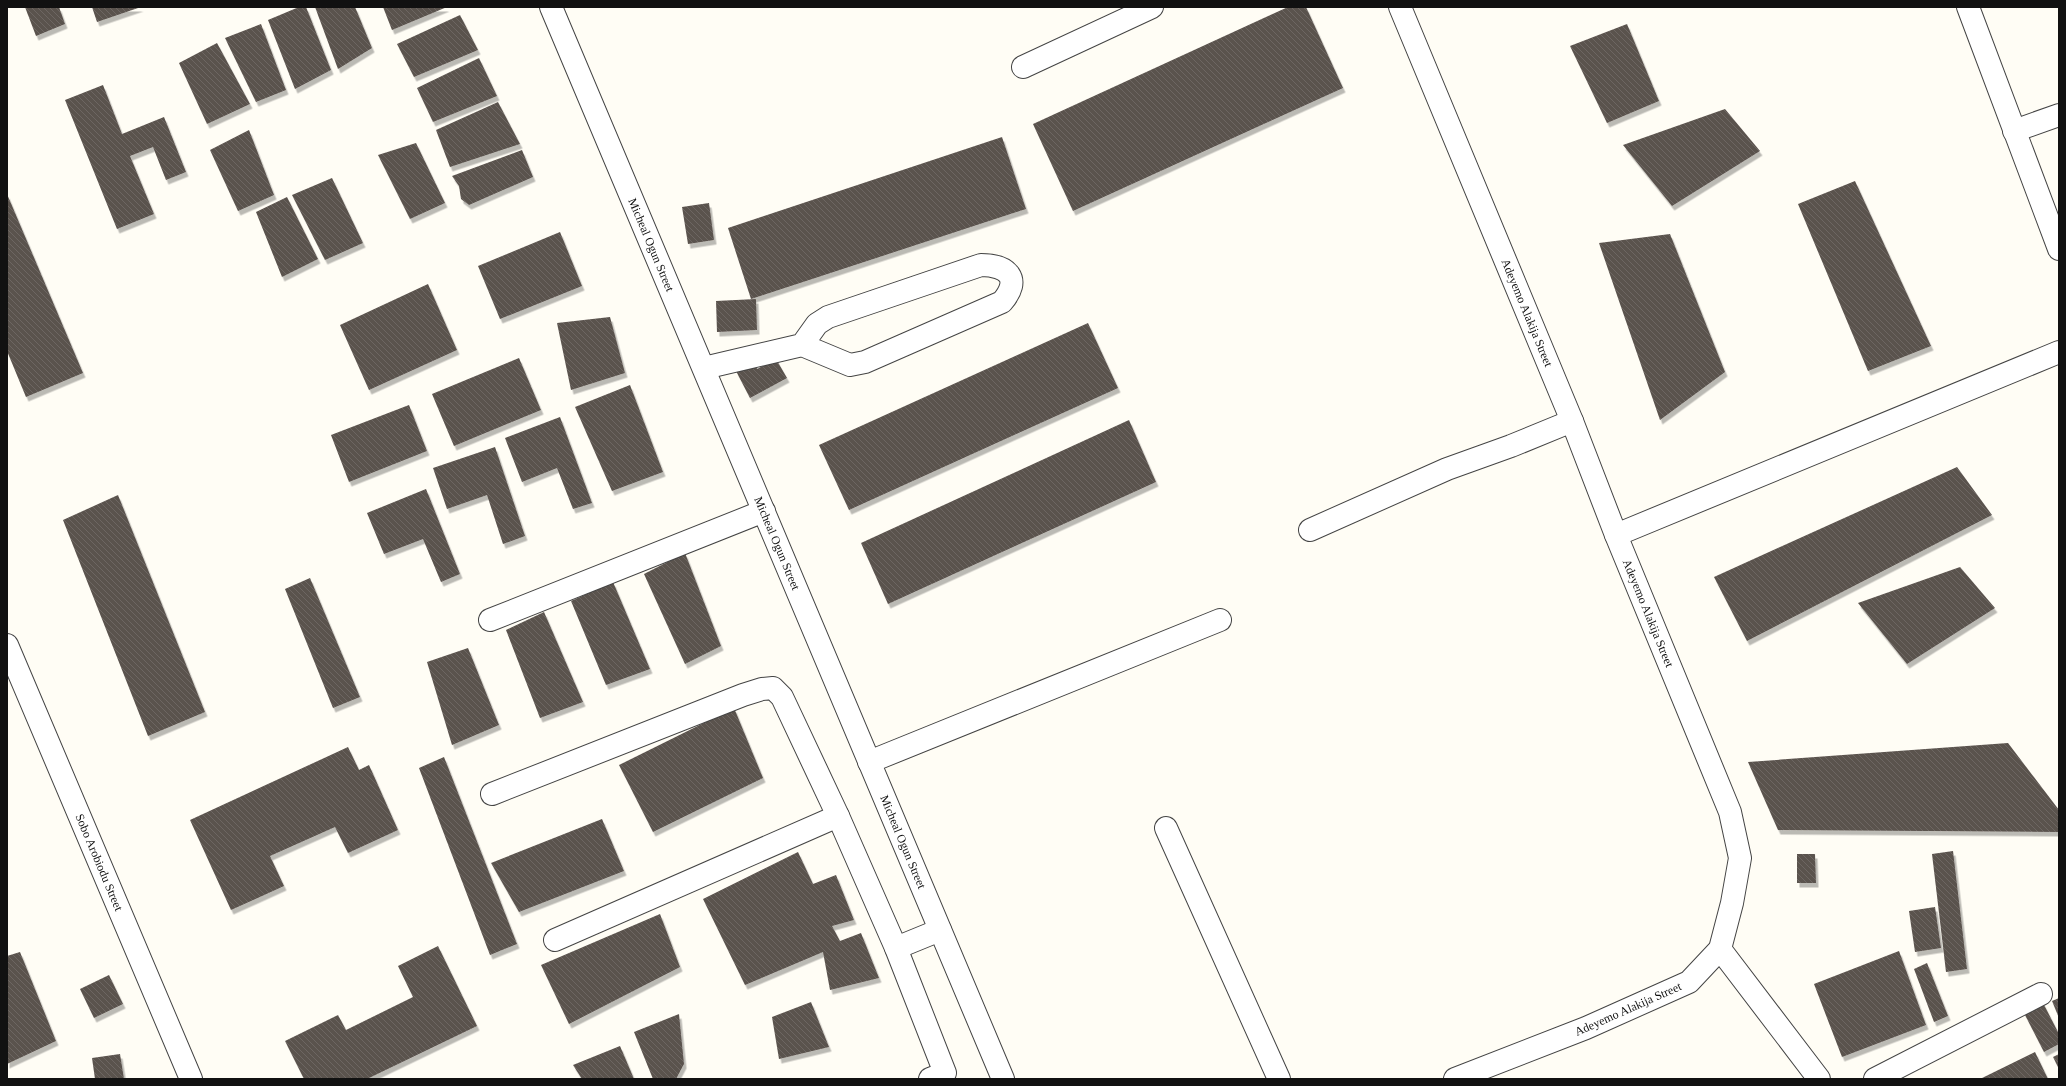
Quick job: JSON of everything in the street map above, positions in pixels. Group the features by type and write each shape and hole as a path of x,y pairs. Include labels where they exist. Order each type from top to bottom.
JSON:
{"street":[{"name":"Micheal Ogun Street","path":"551,7 1003,1079"},
{"path":"1023,67 1152,7"},
{"name":"Adeyemo Alakija Street","path":"1400,7 1572,421 1616,535 1730,812 1740,858 1732,903 1720,949 1689,982 1586,1028 1455,1079"},
{"path":"1968,7 2059,249"},
{"path":"2014,131 2059,115"},
{"path":"704,368 802,345 850,365 865,362 1002,302 1010,293 1013,283 1009,274 1001,267 982,265 828,317 817,324 802,345"},
{"path":"1616,535 2059,352"},
{"path":"1310,530 1446,469 1511,446 1572,421"},
{"path":"490,620 764,511"},
{"path":"869,762 1220,620"},
{"name":"Sobo Arobiodu Street","path":"7,645 191,1079"},
{"path":"492,794 743,695 762,689 773,688 782,697 838,816 896,948 941,1077"},
{"path":"555,940 838,816"},
{"path":"1166,828 1279,1079"},
{"path":"896,948 940,930"},
{"path":"1720,949 1819,1079"},
{"path":"1875,1079 2041,994"}],"building":[{"path":"25,7 59,7 65,24 36,36"},
{"path":"92,7 141,7 97,22"},
{"path":"299,7 306,7 331,70 295,89 268,20"},
{"path":"315,7 355,7 372,48 338,69"},
{"path":"383,7 447,7 392,30"},
{"path":"1288,7 1306,7 1343,88 1073,211 1033,124"},
{"path":"460,15 478,50 414,77 397,44"},
{"path":"261,24 286,90 256,102 225,38"},
{"path":"1627,24 1659,101 1607,123 1570,46"},
{"path":"217,43 250,104 207,124 179,63"},
{"path":"479,58 497,96 433,122 417,88"},
{"path":"103,85 122,134 164,117 186,172 166,180 153,147 130,156 154,214 117,229 65,100"},
{"path":"498,102 520,144 450,167 436,130"},
{"path":"1725,109 1760,151 1672,206 1623,145"},
{"path":"249,130 274,195 238,211 210,150"},
{"path":"1002,137 1026,209 751,299 728,228"},
{"path":"416,143 445,203 410,219 378,155"},
{"path":"522,150 533,177 469,205 461,199 459,186 452,176"},
{"path":"332,178 363,243 325,260 292,195"},
{"path":"1855,181 1931,346 1868,371 1798,204"},
{"path":"7,194 83,373 26,397 7,351"},
{"path":"287,197 318,259 282,277 256,212"},
{"path":"709,203 714,240 688,244 682,207"},
{"path":"560,232 582,286 500,319 478,266"},
{"path":"1670,234 1725,372 1660,420 1599,243"},
{"path":"428,284 457,350 369,390 340,325"},
{"path":"756,299 757,330 717,332 716,301"},
{"path":"610,317 625,373 571,390 557,323"},
{"path":"1088,323 1118,388 849,510 819,445"},
{"path":"519,358 541,410 454,446 432,394"},
{"path":"776,359 787,378 750,398 736,371 754,361 757,369"},
{"path":"630,385 663,472 612,491 575,407"},
{"path":"409,405 427,451 349,482 331,435"},
{"path":"560,417 592,503 573,509 557,468 522,482 505,438"},
{"path":"1129,420 1156,482 888,604 861,543"},
{"path":"495,447 525,536 503,544 487,495 447,509 433,468"},
{"path":"1957,467 1992,515 1747,641 1714,577"},
{"path":"426,489 460,574 441,582 423,539 384,554 367,513"},
{"path":"118,495 205,712 148,736 63,520"},
{"path":"685,553 721,646 685,664 644,574"},
{"path":"1960,567 1995,608 1907,664 1858,603"},
{"path":"310,578 360,697 333,708 285,589"},
{"path":"613,582 650,669 606,685 571,601"},
{"path":"544,612 583,702 540,718 506,630"},
{"path":"468,648 499,725 452,745 427,662"},
{"path":"734,708 763,778 653,832 619,765"},
{"path":"2008,743 2059,810 2059,832 1778,830 1748,762"},
{"path":"348,747 359,770 369,765 398,830 348,853 335,827 270,856 284,886 231,910 190,820"},
{"path":"444,757 517,944 490,955 419,768"},
{"path":"602,819 624,871 519,912 491,863"},
{"path":"1953,851 1967,969 1946,972 1932,854"},
{"path":"798,852 813,884 836,875 854,920 832,926 840,941 861,933 879,978 830,990 823,952 745,985 703,899"},
{"path":"1797,854 1815,854 1816,883 1797,883"},
{"path":"1935,907 1941,948 1915,952 1909,911"},
{"path":"660,914 680,967 569,1024 541,965"},
{"path":"438,946 477,1026 367,1079 304,1079 285,1041 338,1015 346,1030 413,997 398,966"},
{"path":"1899,951 1926,1025 1842,1057 1814,984"},
{"path":"20,952 56,1041 7,1064 7,956"},
{"path":"1927,963 1948,1016 1934,1022 1914,969"},
{"path":"109,975 123,1004 94,1018 80,989"},
{"path":"2059,998 2059,1018 2052,1001"},
{"path":"2042,1001 2059,1034 2059,1044 2044,1052 2023,1011"},
{"path":"811,1002 829,1047 779,1059 772,1017"},
{"path":"679,1014 684,1064 676,1079 653,1079 634,1032"},
{"path":"620,1046 634,1079 582,1079 573,1065"},
{"path":"2035,1052 2048,1079 1980,1079"},
{"path":"120,1054 124,1079 95,1079 92,1058"},
{"path":"2059,1054 2059,1069 2053,1057"}]}
